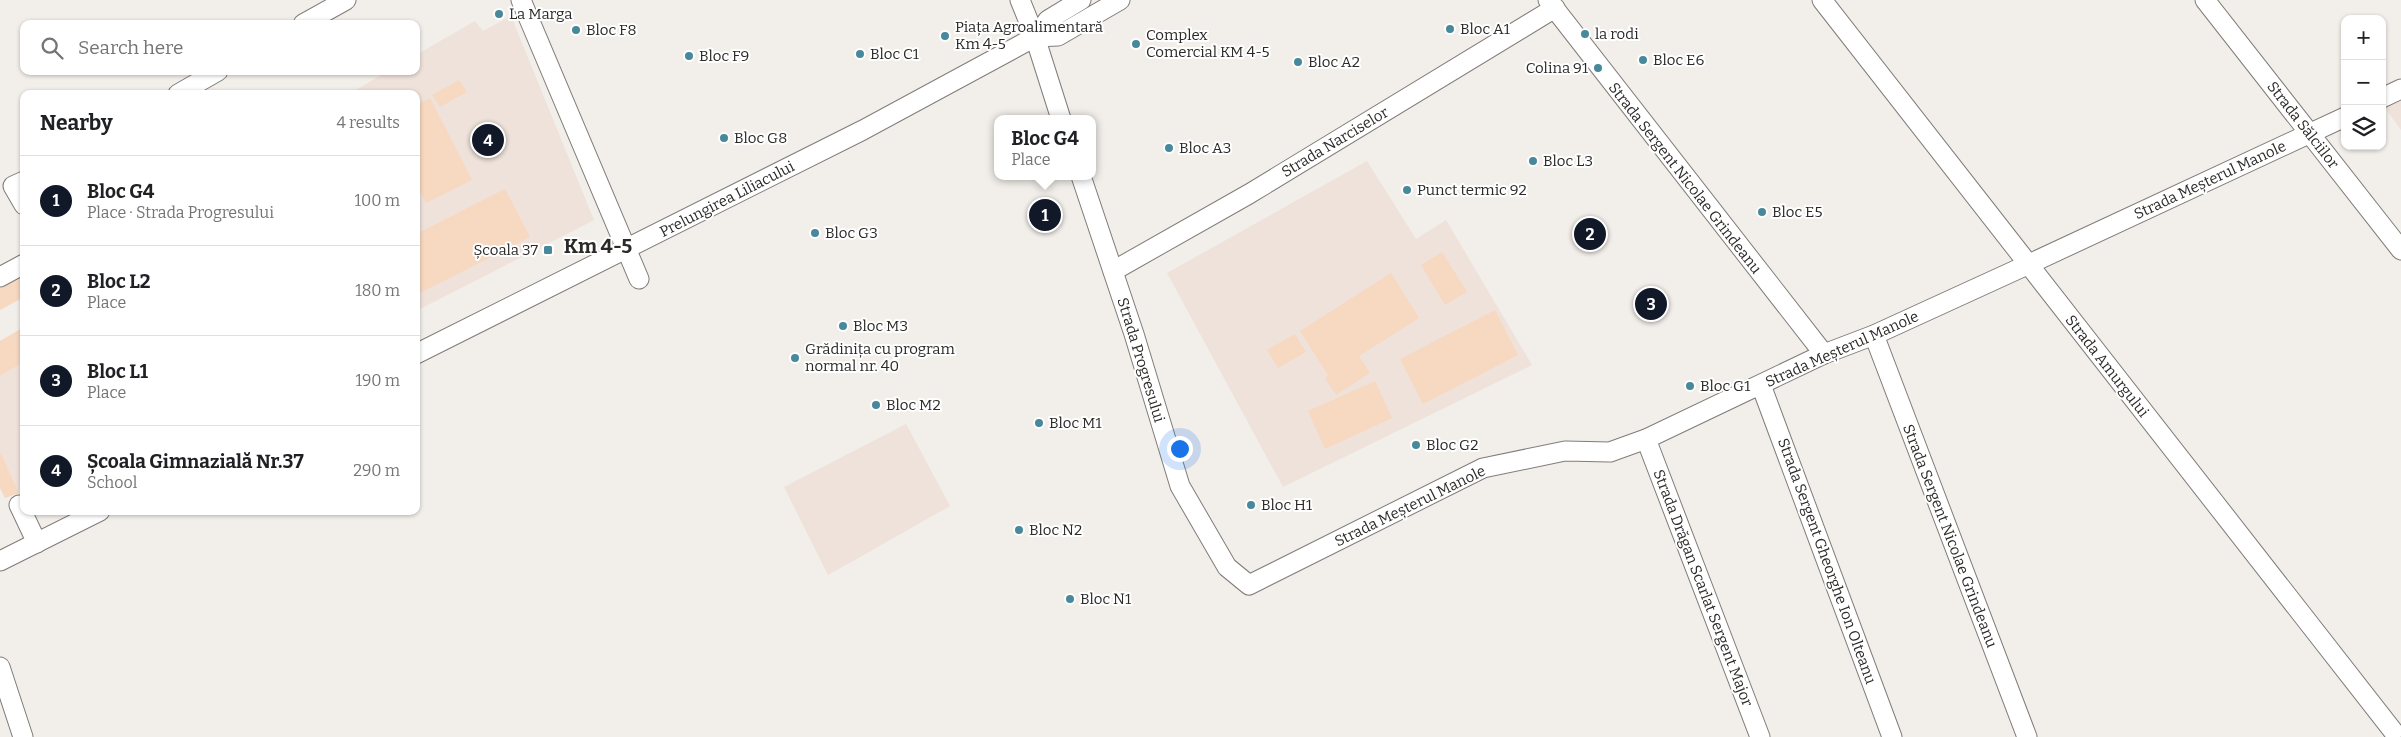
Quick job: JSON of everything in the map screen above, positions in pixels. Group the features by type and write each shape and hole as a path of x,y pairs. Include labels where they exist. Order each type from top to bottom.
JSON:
{"street":[{"path":"310,20 346,0"},
{"path":"521,0 639,279"},
{"path":"1020,0 1035,37 1060,115"},
{"name":"Prelungirea Liliacului","path":"420,352 864,130 1035,37 1048,20 1081,0"},
{"name":"Prelungirea Liliacului","path":"1035,37 1058,36 1120,0"},
{"name":"Strada Amurgului","path":"1822,0 2391,732"},
{"name":"Strada Sălciilor","path":"2205,0 2401,250"},
{"name":"Strada Narciselor","path":"1113,271 1249,194 1551,4"},
{"name":"Strada Sergent Nicolae Grindeanu","path":"1551,4 1824,354"},
{"path":"185,90 211,75"},
{"path":"2386,96 2401,89"},
{"name":"Strada Meșterul Manole","path":"1249,585 1483,468 1565,451 1610,452 1646,439 1824,354 1874,334 2027,265 2341,119"},
{"name":"Strada Progresului","path":"1081,180 1113,271 1180,486 1227,567 1249,585"},
{"path":"20,182 14,186 20,197"},
{"path":"0,277 20,266"},
{"name":"Strada Sergent Nicolae Grindeanu","path":"1874,334 2027,737"},
{"name":"Strada Sergent Gheorghe Ion Olteanu","path":"1762,385 1892,737"},
{"name":"Strada Drăgan Scarlat Sergent Major","path":"1646,439 1760,737"},
{"path":"23,515 36,543"},
{"path":"0,561 92,515"},
{"path":"0,667 23,737"}],"shaded area":[{"path":"511,16 594,220 420,309 420,90 356,90 381,75 420,75 420,53 475,21 483,31"},
{"path":"459,80 467,92 440,107 432,95"},
{"path":"430,98 472,180 426,203 420,192 420,103"},
{"path":"2401,101 2401,130 2386,109 2386,108"},
{"path":"1367,161 1416,239 1446,220 1532,365 1283,487 1167,273"},
{"path":"505,189 530,237 420,293 420,232"},
{"path":"1442,252 1467,292 1445,305 1421,265"},
{"path":"1391,273 1419,318 1359,356 1370,373 1336,395 1325,378 1328,375 1300,331"},
{"path":"20,276 20,299 0,310 0,288"},
{"path":"1495,310 1518,355 1423,404 1400,359"},
{"path":"20,329 20,364 0,376 0,341"},
{"path":"1295,334 1306,352 1278,368 1267,350"},
{"path":"20,364 20,495 0,451 0,376"},
{"path":"1375,381 1392,418 1325,449 1308,411"},
{"path":"906,424 950,506 828,575 784,487"},
{"path":"0,451 19,493 5,498 0,488"}],"place":[{"name":"La Marga","path":"499,14"},
{"name":"Bloc A1","path":"1450,29"},
{"name":"Bloc F8","path":"576,30"},
{"name":"la rodi","path":"1585,34"},
{"name":"Piața Agroalimentară Km 4-5","path":"945,36"},
{"name":"Complex Comercial KM 4-5","path":"1136,44"},
{"name":"Bloc C1","path":"860,54"},
{"name":"Bloc F9","path":"689,56"},
{"name":"Bloc E6","path":"1643,60"},
{"name":"Bloc A2","path":"1298,62"},
{"name":"Colina 91","path":"1598,68"},
{"name":"Bloc G8","path":"724,138"},
{"name":"Școala Gimnazială Nr.37","path":"488,140"},
{"name":"Bloc A3","path":"1169,148"},
{"name":"Bloc L3","path":"1533,161"},
{"name":"Punct termic 92","path":"1407,190"},
{"name":"Bloc E5","path":"1762,212"},
{"name":"Bloc G4","path":"1045,215"},
{"name":"Bloc G3","path":"815,233"},
{"name":"Bloc L2","path":"1590,234"},
{"name":"Școala 37","path":"548,250"},
{"name":"Bloc L1","path":"1651,304"},
{"name":"Bloc M3","path":"843,326"},
{"name":"Grădinița cu program normal nr. 40","path":"795,358"},
{"name":"Bloc G1","path":"1690,386"},
{"name":"Bloc M2","path":"876,405"},
{"name":"Bloc M1","path":"1039,423"},
{"name":"Bloc G2","path":"1416,445"},
{"name":"Bloc H1","path":"1251,505"},
{"name":"Bloc N2","path":"1019,530"},
{"name":"Bloc N1","path":"1070,599"}],"district":[{"name":"Km 4-5","path":"598,246"}]}
